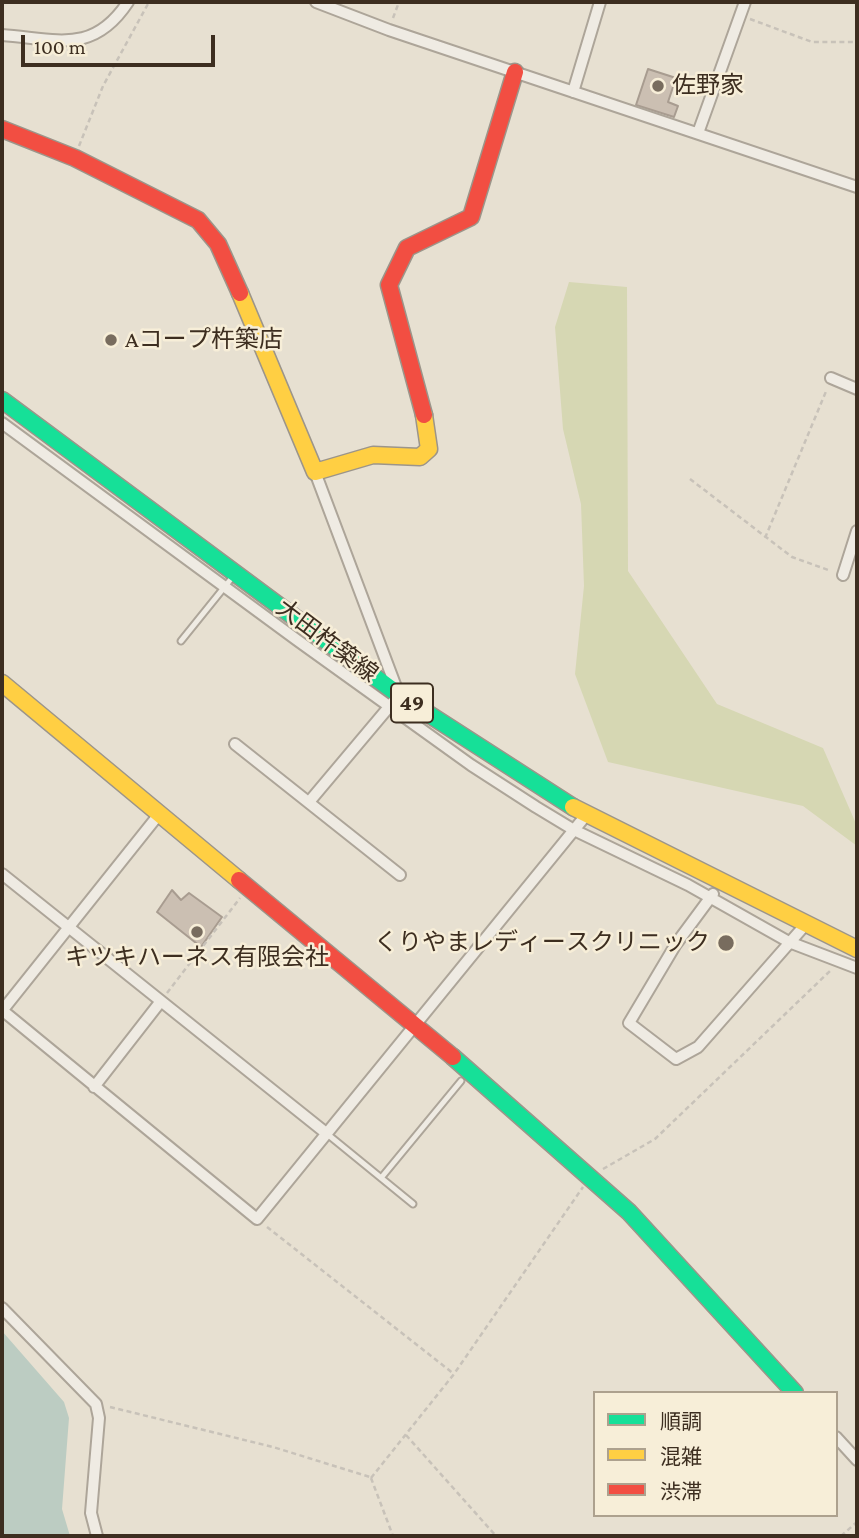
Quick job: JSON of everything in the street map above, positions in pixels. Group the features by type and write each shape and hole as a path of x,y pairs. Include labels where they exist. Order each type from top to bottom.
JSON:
{"street":[{"path":"2,36 76,40 92,37 114,21 128,2"},
{"path":"316,2 389,30 857,187"},
{"path":"573,92 600,2"},
{"path":"698,133 742,6"},
{"path":"315,472 373,455 421,457 429,449 427,424 389,285 407,248 471,217 515,72"},
{"path":"2,129 75,158 198,219 218,244 269,356 315,472 394,700"},
{"path":"831,378 857,389"},
{"name":"大田杵築線","path":"2,400 237,572 394,700 555,797 857,949"},
{"path":"2,422 225,587 394,700 471,765 575,830 711,898 789,942 857,968"},
{"path":"843,575 857,531"},
{"path":"2,683 414,1024 591,1175 629,1212 793,1391"},
{"path":"309,802 394,700"},
{"path":"234,744 400,875"},
{"path":"160,813 2,1010 257,1219 587,814"},
{"path":"2,874 326,1133"},
{"path":"720,881 711,898 676,944 629,1023 676,1059 698,1046 806,924"},
{"path":"94,1087 161,1001"},
{"path":"2,1308 96,1404 99,1418 91,1513 97,1536"},
{"path":"838,1439 857,1460"}],"lane":[{"path":"181,641 237,572"},
{"path":"382,1178 461,1081"},
{"path":"326,1133 413,1204"}],"path":[{"path":"75,158 103,86 149,2"},
{"path":"389,30 399,2"},
{"path":"742,6 812,43 857,42"},
{"path":"765,538 831,378"},
{"path":"690,479 792,557 843,575"},
{"path":"161,1001 249,887"},
{"path":"371,1478 454,1374 591,1175 655,1139 840,961"},
{"path":"257,1219 454,1374"},
{"path":"96,1404 273,1447 371,1478"},
{"path":"405,1435 496,1536"},
{"path":"371,1478 393,1536"},
{"path":"841,1536 857,1522"}],"green space":[{"path":"569,282 627,287 628,571 717,704 823,748 857,826 857,846 803,806 608,762 575,674 584,586 581,504 563,429 555,327"}],"shaded area":[{"path":"2,1331 64,1402 69,1418 62,1509 70,1536 2,1536"}],"building":[{"name":"佐野家","path":"648,69 676,78 668,102 678,106 674,117 636,105"},
{"name":"キツキハーネス有限会社","path":"172,890 181,900 189,893 222,917 201,947 157,912"}],"traffic: fast":[{"path":"2,400 399,695 573,807"},
{"path":"453,1057 629,1212 793,1391"}],"traffic: slow":[{"path":"240,293 315,472 373,455 420,457 429,449 424,415"},
{"path":"2,683 239,880"},
{"path":"573,807 857,949"}],"traffic: jam":[{"path":"424,415 389,285 407,248 471,217 515,72"},
{"path":"2,129 75,158 198,220 218,244 240,293"},
{"path":"239,880 453,1057"}],"place":[{"name":"佐野家","path":"658,86"},
{"name":"Aコープ杵築店","path":"111,340"},
{"name":"キツキハーネス有限会社","path":"197,932"},
{"name":"くりやまレディースクリニック","path":"726,943"}]}
